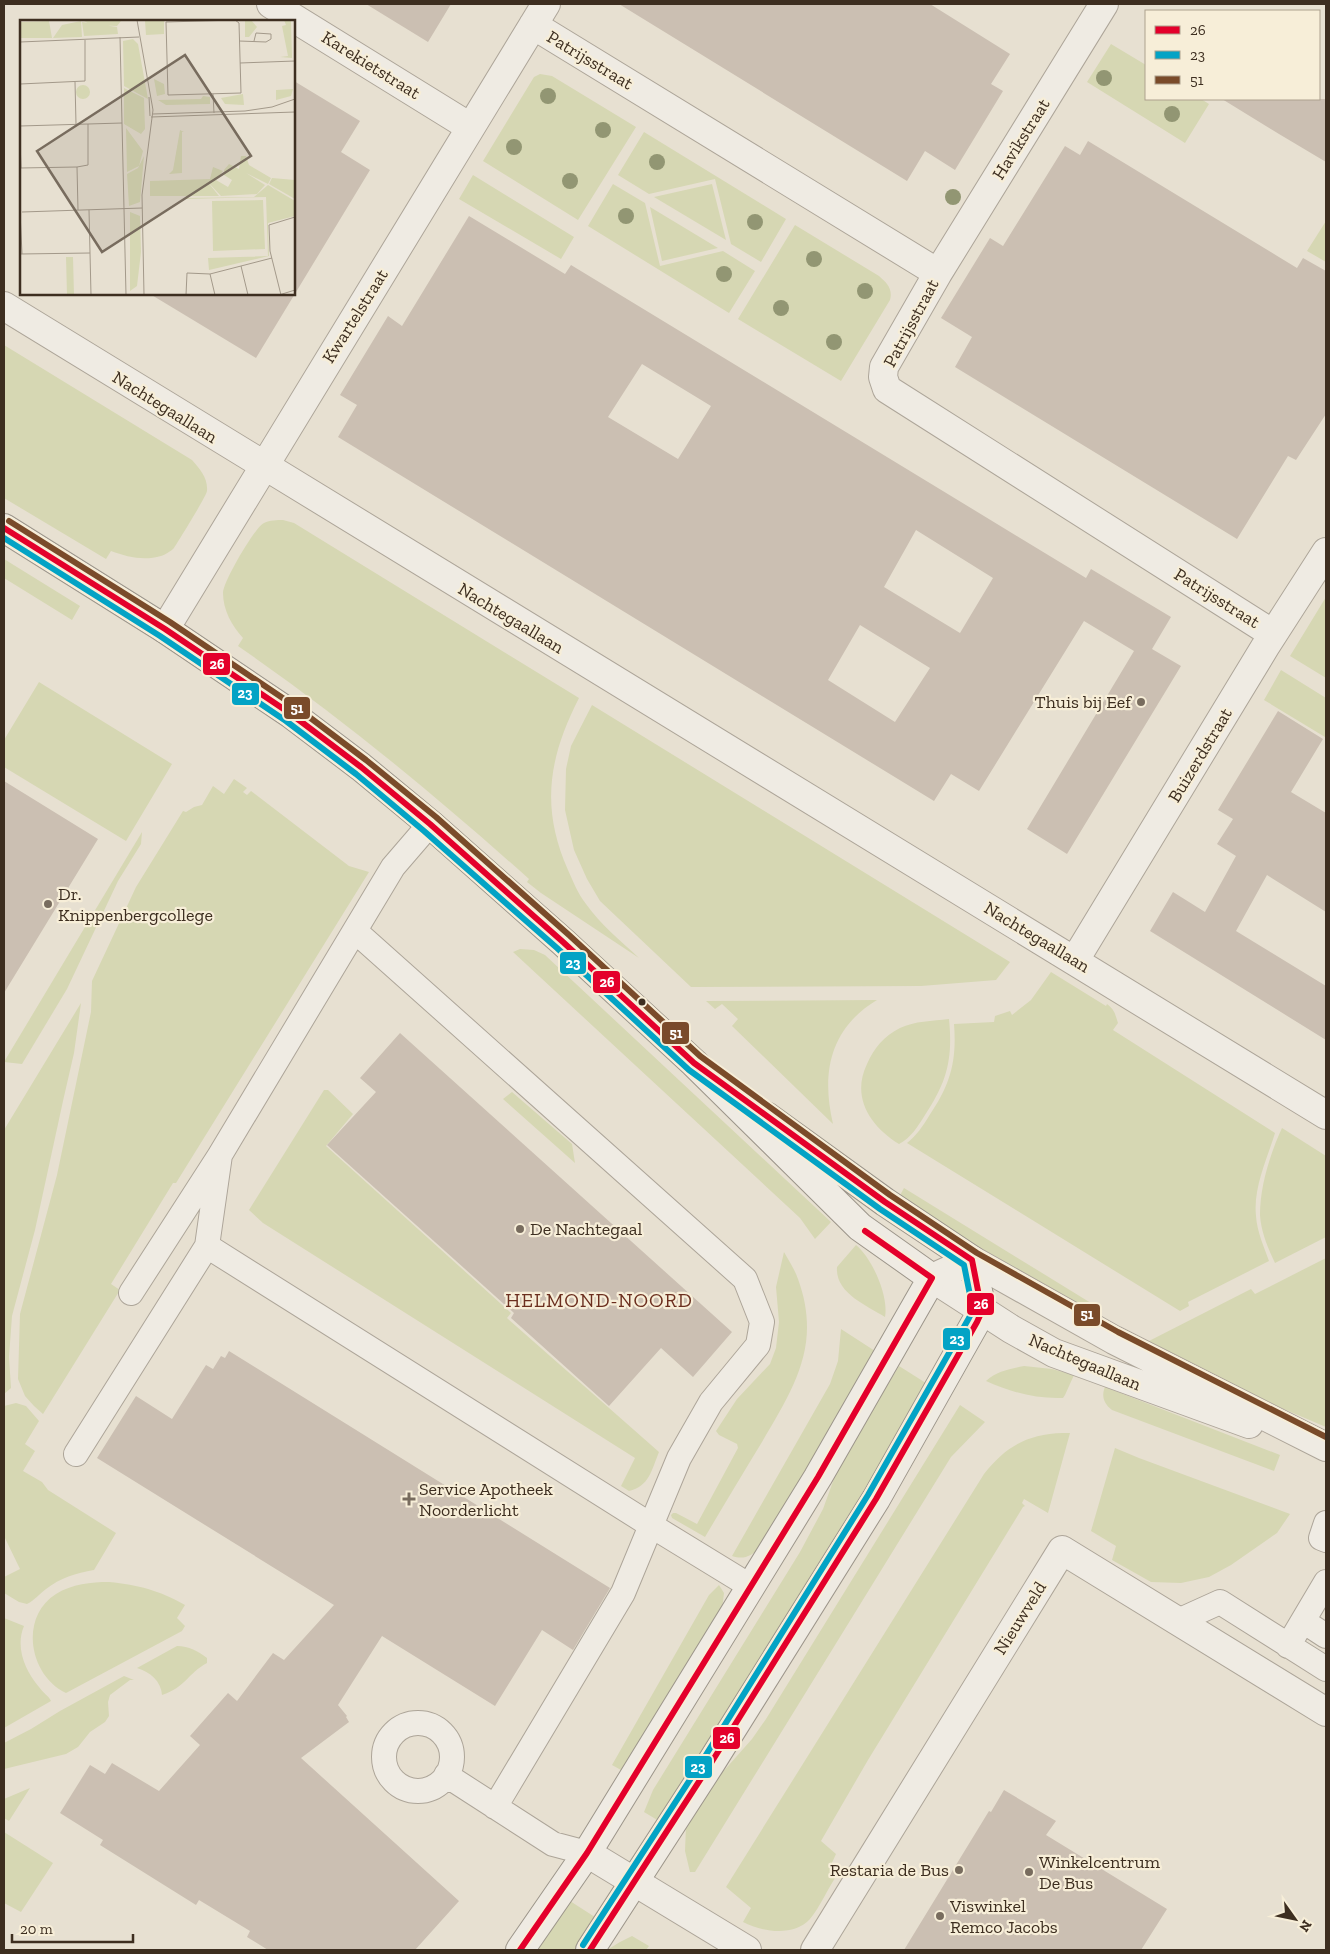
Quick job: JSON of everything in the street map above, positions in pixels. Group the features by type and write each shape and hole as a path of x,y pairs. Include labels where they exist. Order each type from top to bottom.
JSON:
{"street":[{"name":"Karekietstraat","path":"271,4 470,126"},
{"name":"Havikstraat","path":"938,273 1104,4"},
{"name":"Kwartelstraat","path":"165,629 262,467 540,14"},
{"name":"Patrijsstraat","path":"540,14 938,273 884,367 883,377 887,389 1273,634"},
{"name":"Nachtegaallaan","path":"4,306 262,467 1075,960 1326,1115"},
{"name":"Nachtegaallaan","path":"4,528 165,629 290,714 361,767 430,824 564,942 694,1063 860,1227 932,1278 982,1311 1054,1353 1326,1452"},
{"name":"Buizerdstraat","path":"1075,960 1273,634 1326,552"},
{"name":"Nachtegaallaan","path":"694,1063 885,1202 972,1260 1114,1340 1326,1447"},
{"path":"520,1950 587,1852 822,1469 932,1278 972,1260 982,1311 876,1499 590,1950"},
{"name":"Nieuwveld","path":"815,1950 1062,1550 1326,1712"},
{"path":"587,1852 747,1950"}],"lane":[{"path":"131,1293 220,1155 393,867 430,824"},
{"path":"355,931 745,1279 762,1322 758,1345 711,1402 679,1458 623,1594 495,1807"},
{"path":"76,1454 208,1246 220,1155"},
{"path":"208,1246 750,1586"},
{"path":"1326,1523 1320,1538 1326,1540"},
{"path":"1288,1646 1326,1584"},
{"path":"1178,1621 1220,1602 1326,1669"},
{"path":"1303,1621 1326,1636"},
{"path":"446,1776 553,1844 587,1852"}],"green space":[{"path":"1111,44 1145,64 1145,100 1203,100 1209,104 1185,143 1087,82"},
{"path":"540,74 552,76 636,127 578,220 483,161 534,77"},
{"path":"644,132 786,219 761,262 731,244 715,179 649,194 618,175"},
{"path":"473,175 574,237 561,259 459,199"},
{"path":"613,184 645,203 660,266 723,251 755,271 729,313 588,226"},
{"path":"712,184 726,240 654,197"},
{"path":"650,207 718,248 662,261"},
{"path":"1326,221 1326,262 1307,251"},
{"path":"795,225 879,276 890,289 890,300 841,381 738,319"},
{"path":"4,345 192,460 198,467 205,478 207,491 173,549 163,555 148,558 129,557 111,551 106,559 4,498"},
{"path":"283,520 294,523 579,698 561,741 552,782 551,803 559,847 583,900 604,925 639,958 541,893 527,882 529,879 494,848 387,758 314,701 238,646 243,638 226,612 223,599 224,587 240,555 260,527 269,521"},
{"path":"4,559 80,606 72,620 4,578"},
{"path":"1326,597 1326,678 1290,656"},
{"path":"1281,670 1326,698 1325,737 1264,700"},
{"path":"39,682 172,764 126,841 4,767 4,740"},
{"path":"592,705 1010,962 996,980 921,986 691,987 600,901 587,879 574,850 565,810 566,769 571,746"},
{"path":"234,779 247,788 243,792 247,795 251,791 349,866 369,872 111,1284 120,1290 43,1414 25,1396 18,1379 20,1314 57,1175 91,1012 92,981 136,887 183,811 186,812 202,805 213,786 224,794"},
{"path":"142,832 141,844 118,881 67,989 22,1064 4,1062"},
{"path":"520,949 534,950 545,955 831,1222 815,1239 800,1218 513,952"},
{"path":"1051,972 1106,1006 1107,1004 1110,1006 1118,1023 1113,1030 1275,1133 1261,1174 1256,1205 1258,1228 1269,1261 1188,1302 1189,1306 1180,1311 907,1143 916,1134 936,1105 947,1083 953,1062 954,1024 994,1022 995,1016 1010,1011 1012,1015 1031,1000"},
{"path":"877,1000 861,1011 849,1024 839,1038 833,1053 828,1087 833,1124 732,1026 738,1019 722,1004 715,1009 706,1001"},
{"path":"81,1003 74,1053 35,1230 12,1316 9,1357 11,1388 4,1394 4,1130"},
{"path":"949,1019 949,1058 939,1092 911,1135 899,1144 880,1129 866,1110 861,1088 867,1064 880,1043 900,1028 918,1023"},
{"path":"324,1090 328,1090 353,1114 326,1146 511,1313 507,1318 659,1452 652,1471 641,1486 629,1491 621,1486 635,1458 263,1223 249,1210"},
{"path":"512,1092 572,1144 575,1163 503,1099"},
{"path":"1282,1128 1326,1156 1326,1237 1275,1263 1267,1246 1262,1228 1260,1204 1266,1170"},
{"path":"904,1188 1099,1308 1096,1317 1067,1303 898,1199"},
{"path":"856,1245 868,1259 878,1278 886,1308 885,1317 853,1297 841,1284 837,1267"},
{"path":"784,1252 797,1276 805,1303 806,1345 801,1365 784,1403 705,1537 672,1518 671,1515 676,1513 697,1524 738,1448 737,1444 719,1435 716,1431 737,1399 770,1364 776,1348 779,1322 776,1287"},
{"path":"1326,1258 1326,1427 1265,1401 1147,1342 1251,1289 1255,1294"},
{"path":"841,1329 875,1351 849,1405 760,1548 754,1553 740,1558 732,1556 830,1384 838,1361"},
{"path":"899,1366 929,1385 659,1821 644,1812 653,1790 800,1552 823,1509 839,1465"},
{"path":"1024,1366 1052,1369 1074,1375 1063,1398 1023,1394 986,1381 1009,1369"},
{"path":"1105,1387 1280,1455 1274,1471 1112,1410 1104,1400"},
{"path":"16,1403 26,1406 39,1421 25,1444 35,1451 23,1471 42,1482 48,1490 116,1533 94,1570 75,1574 57,1582 27,1604 19,1602 4,1593 4,1577 20,1569 4,1536 4,1406"},
{"path":"960,1405 985,1422 951,1457 695,1872 690,1872 685,1851 686,1826 705,1792 752,1739 766,1719"},
{"path":"1070,1433 1048,1513 1024,1499 1022,1503 1025,1506 868,1760 821,1841 836,1854 830,1867 837,1875 817,1909 803,1925 787,1930 768,1930 743,1922 751,1908 726,1887 984,1474 1001,1456 1019,1443 1039,1436"},
{"path":"1115,1448 1290,1514 1277,1533 1231,1565 1209,1577 1181,1583 1151,1582 1112,1560 1116,1546 1091,1531"},
{"path":"95,1582 109,1582 148,1589 185,1605 177,1618 185,1626 182,1631 66,1693 53,1685 44,1674 37,1660 33,1646 33,1631 37,1617 44,1604 56,1594 68,1588"},
{"path":"719,1585 724,1593 722,1610 621,1770 612,1765 709,1595"},
{"path":"4,1618 24,1626 21,1634 23,1658 29,1674 51,1701 4,1728"},
{"path":"177,1646 197,1651 207,1658 207,1663 182,1684 162,1695 157,1681 146,1672 137,1668"},
{"path":"124,1676 134,1680 130,1680 110,1695 108,1702 109,1716 105,1722 90,1732 78,1747 66,1754 4,1769 4,1743"},
{"path":"30,1788 9,1821 4,1818 4,1799"},
{"path":"4,1832 53,1863 21,1912 4,1903"},
{"path":"570,1901 598,1919 578,1950 533,1950 563,1908"},
{"path":"632,1936 649,1946 646,1950 607,1950 620,1942"}],"building":[{"path":"366,4 451,4 428,42"},
{"path":"619,4 930,4 1010,54 991,84 1003,91 955,170 925,151 907,181"},
{"path":"295,82 360,121 341,152 370,170 295,294"},
{"path":"1326,99 1326,162 1224,100"},
{"path":"1088,141 1297,268 1303,258 1326,271 1326,414 1296,460 1288,456 1237,539 955,367 972,337 941,318 990,238 1003,246 1065,146 1080,155"},
{"path":"469,216 565,274 571,265 1086,578 1091,569 1171,617 1152,649 1181,666 1067,854 1027,829 1134,651 1084,621 979,791 951,774 934,801 338,437 357,405 340,395 388,316 402,326","holes":["642,364 711,406 678,459 608,417","916,530 993,578 960,633 884,587","860,625 930,668 895,722 828,680"]},
{"path":"152,295 294,295 256,358"},
{"path":"1278,711 1323,739 1291,792 1326,813 1326,912 1267,875 1236,931 1326,986 1326,1040 1150,931 1173,892 1205,912 1236,856 1217,844 1233,819 1218,810"},
{"path":"4,781 98,839 4,993"},
{"name":"De Nachtegaal","path":"400,1033 732,1332 693,1377 661,1348 609,1406 511,1318 514,1313 327,1145 376,1092 360,1078"},
{"path":"229,1351 610,1588 573,1650 542,1630 495,1706 382,1636 338,1705 347,1716 349,1722 301,1758 459,1901 415,1950 268,1950 247,1937 250,1931 199,1900 196,1905 100,1845 103,1840 60,1813 90,1765 105,1774 112,1763 159,1791 200,1745 190,1736 228,1693 237,1701 273,1653 284,1660 334,1605 97,1458 136,1396 172,1419 206,1365 213,1369 221,1356 225,1358"},
{"name":"Winkelcentrum De Bus","path":"1004,1790 1056,1821 1046,1835 1167,1909 1141,1950 904,1950 989,1811 991,1812"}],"transit line":[{"name":"51","path":"9,521 170,622 296,707 366,760 436,817 569,935 700,1056 890,1195 977,1253 1118,1332 1326,1437"},
{"name":"26","path":"4,528 165,629 291,714 361,767 430,824 563,942 694,1063 885,1202 972,1260 982,1311 977,1322 876,1499 711,1763 590,1950"},
{"name":"23","path":"4,538 160,636 286,721 356,774 557,948 689,1070 880,1209 964,1265 973,1310 969,1318 868,1495 704,1758 583,1945"},
{"name":"26","path":"520,1950 587,1853 818,1477 932,1278 865,1231"}],"place":[{"name":"Thuis bij Eef","path":"1141,702"},
{"name":"Dr. Knippenbergcollege","path":"48,904"},
{"name":"De Nachtegaal","path":"520,1229"},
{"name":"Service Apotheek Noorderlicht","path":"409,1499"},
{"name":"Restaria de Bus","path":"959,1870"},
{"name":"Winkelcentrum De Bus","path":"1029,1872"},
{"name":"Viswinkel Remco Jacobs","path":"940,1916"}],"district":[{"name":"HELMOND-NOORD","path":"599,1300"}]}
